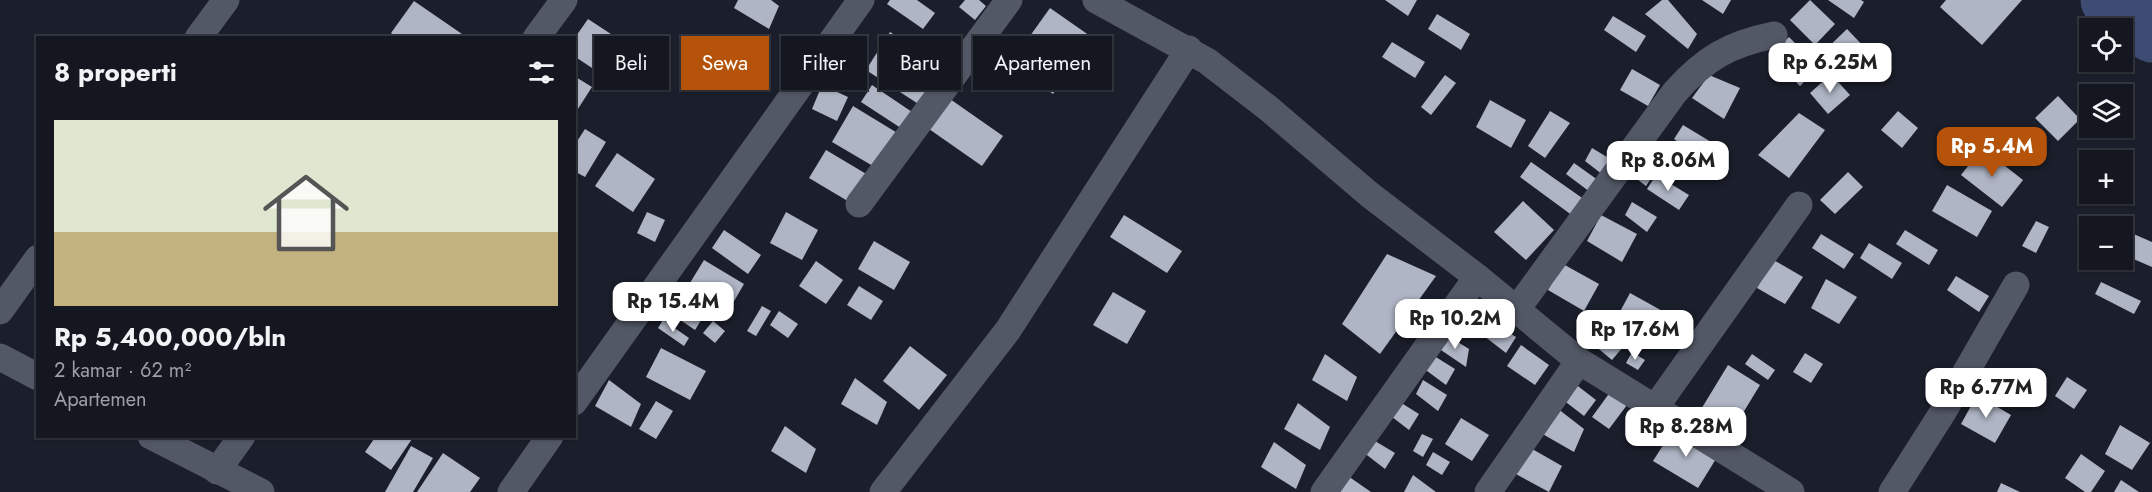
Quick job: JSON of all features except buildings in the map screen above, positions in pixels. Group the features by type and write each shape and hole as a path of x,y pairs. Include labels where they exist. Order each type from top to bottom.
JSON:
{"street":[{"path":"199,36 226,0"},
{"path":"537,36 564,0"},
{"path":"576,399 861,0"},
{"path":"859,204 1009,0"},
{"path":"1096,0 1189,49 1268,108 1370,195 1477,277 1579,361 1791,492"},
{"path":"1517,309 1675,92 1694,71 1712,57 1744,41 1774,35"},
{"path":"883,492 1008,330 1189,49"},
{"path":"1655,408 1799,205"},
{"path":"0,311 36,261"},
{"path":"1324,492 1477,277"},
{"path":"1892,492 1943,412 2016,285"},
{"path":"0,357 36,376"},
{"path":"1488,492 1579,361"},
{"path":"155,438 261,492"},
{"path":"216,471 241,438"},
{"path":"511,492 549,438"}],"waterway":[{"path":"2109,0 2124,15 2152,34"}]}
